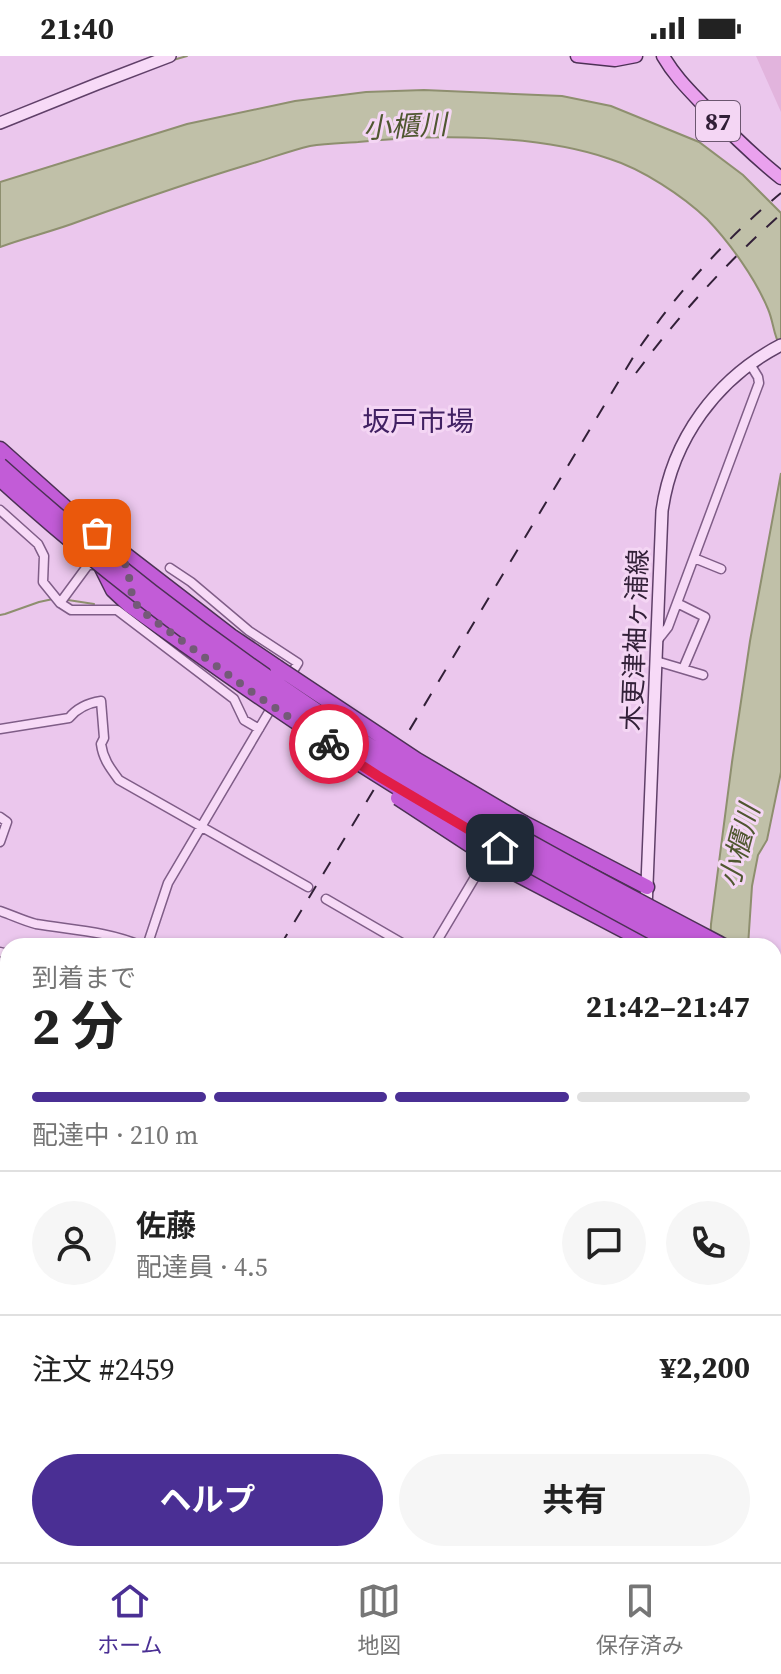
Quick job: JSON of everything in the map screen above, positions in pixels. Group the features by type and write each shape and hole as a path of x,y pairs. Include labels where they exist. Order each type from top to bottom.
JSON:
{"highway":[{"path":"0,449 76,517 231,636 417,760 524,823 647,887"},
{"path":"0,465 147,588 267,678 387,757 517,834 709,938"},
{"path":"0,479 97,562 186,632 333,735 551,866 685,938"},
{"path":"76,517 113,590 129,605 148,616"},
{"path":"118,550 127,566 133,601 184,644 365,767 452,821 663,938"},
{"path":"256,695 300,733 505,868 633,938"}],"main road":[{"path":"0,123 170,56"},
{"path":"577,56 615,60 636,56"},
{"name":"87","path":"663,56 684,85 747,150 781,178"},
{"name":"木更津袖ヶ浦線","path":"644,938 664,494 679,452 694,422 708,404 750,364 781,345"}],"street":[{"path":"657,642 668,627 759,383 750,364"},
{"path":"0,510 38,544 44,556 43,582 60,603 71,610 117,610 234,699 244,720 259,729"},
{"path":"694,558 721,569"},
{"path":"60,603 88,565 100,565"},
{"path":"147,938 168,883 298,663 249,631 170,568"},
{"path":"677,603 705,617 683,669"},
{"path":"656,661 703,675"},
{"path":"0,729 69,718 85,705 101,701 104,738 101,744 106,763 119,780 308,887"},
{"path":"0,817 7,822 0,842"},
{"path":"439,938 484,862"},
{"path":"326,899 393,938"},
{"path":"0,911 33,923 124,938"}],"shaded area":[{"path":"756,56 781,56 781,112"}],"water":[{"name":"小櫃川","path":"424,90 562,96 611,106 699,142 743,175 781,213 781,348 763,297 749,273 697,210 635,169 582,151 551,145 452,137 310,146 0,247 0,182 187,124 295,101 366,92"},
{"name":"小櫃川","path":"781,473 781,772 767,840 758,855 752,886 749,938 710,938 732,762 750,641"}],"waterway":[{"path":"173,60 187,56"},
{"path":"0,615 53,599"},
{"path":"68,600 94,604"}],"railway":[{"path":"285,938 635,354 702,269 781,193"},
{"path":"636,373 704,290 781,214"}],"way so far":[{"path":"97,533 123,557 130,594 148,616 329,744"}],"district":[{"name":"坂戸市場","path":"418,421"}],"route":[{"path":"329,744 500,848"}]}
